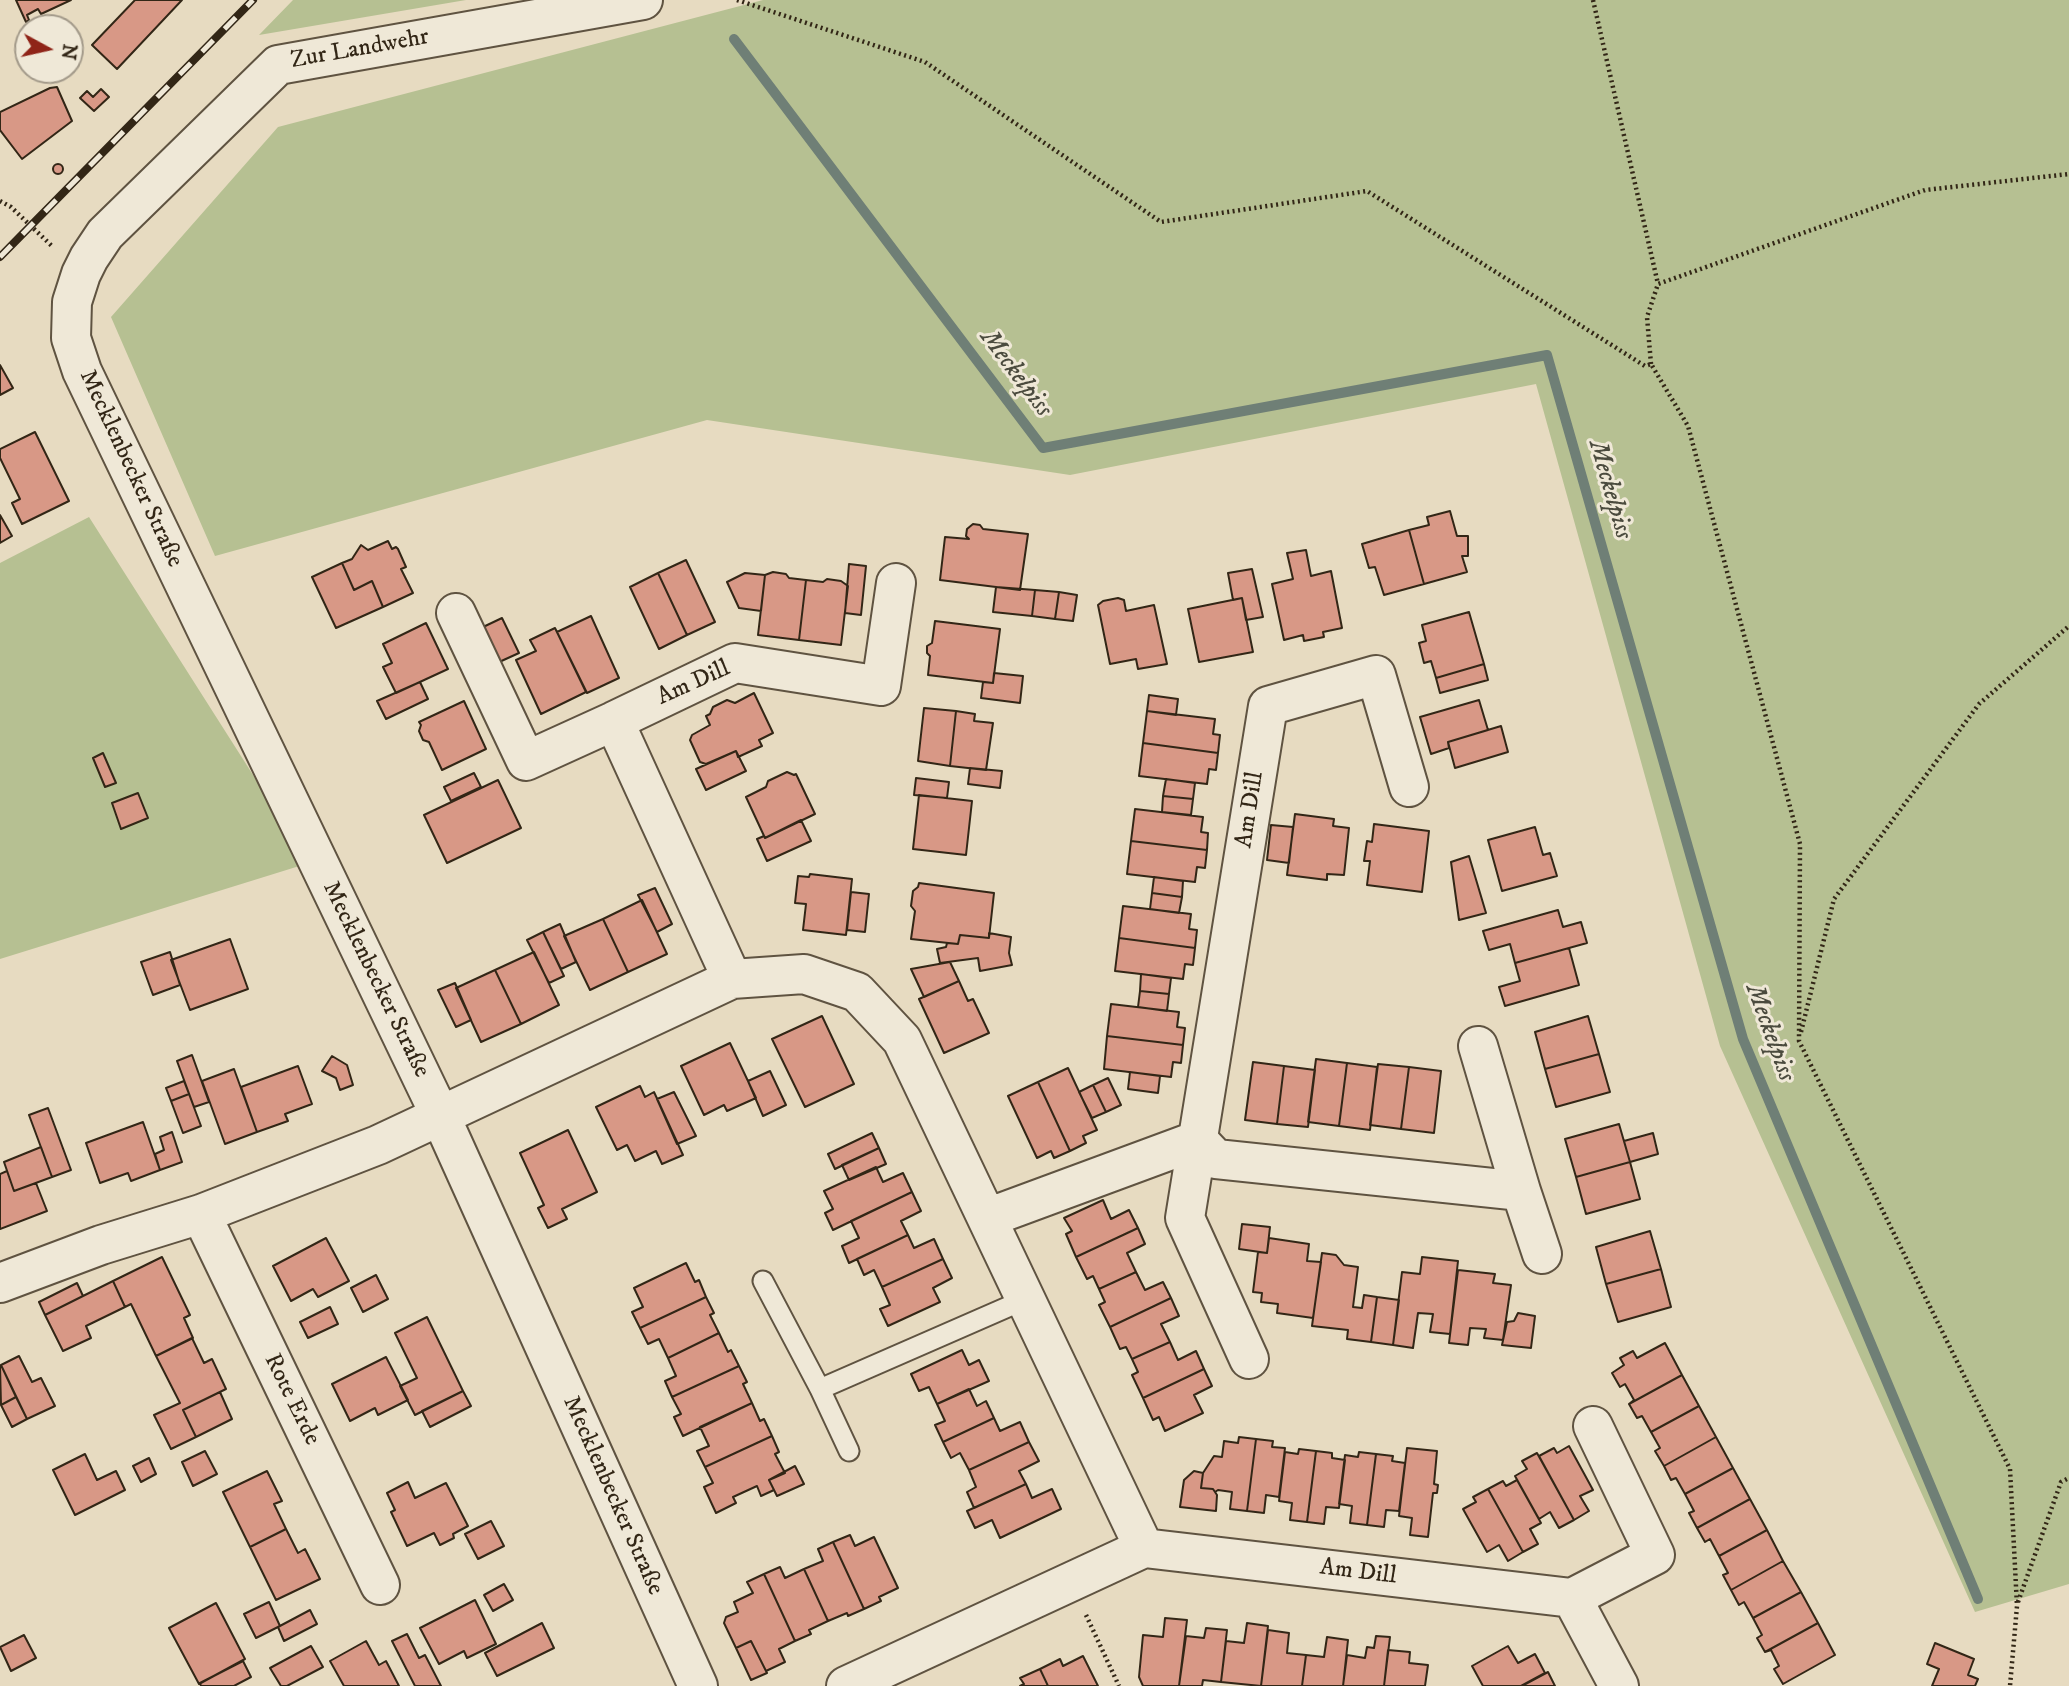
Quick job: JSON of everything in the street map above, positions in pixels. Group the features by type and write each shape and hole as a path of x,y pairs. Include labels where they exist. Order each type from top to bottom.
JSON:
{"street":[{"name":"Zur Landwehr","path":"81,274 105,234 278,65 643,0"},
{"name":"Mecklenbecker Straße","path":"81,274 72,302 71,338 82,371 440,1115 698,1686"},
{"name":"Am Dill","path":"456,612 526,761 735,663 881,686 896,583"},
{"name":"Am Dill","path":"1249,1359 1185,1218 1268,706 1376,675 1409,787"},
{"path":"614,721 732,979"},
{"path":"0,1283 102,1245 201,1214 378,1144 732,979 804,974 857,992 902,1040 1144,1548 846,1686"},
{"path":"1478,1046 1542,1254"},
{"path":"987,1218 1198,1140 1216,1159 1521,1191"},
{"name":"Rote Erde","path":"201,1214 380,1585"},
{"path":"1593,1426 1655,1555 1572,1598 1619,1686"},
{"name":"Am Dill","path":"1144,1548 1572,1598"}],"lane":[{"path":"763,1282 820,1389 849,1451"},
{"path":"820,1389 1026,1299"}],"path":[{"path":"737,0 925,62 1161,222 1367,191 1645,366 1651,364"},
{"path":"1593,0 1658,284 1647,317 1651,364 1689,426 1800,844 1799,1041 2010,1469 2017,1606 2010,1686"},
{"path":"1658,284 1926,190 2069,174"},
{"path":"0,201 11,207 81,274"},
{"path":"1799,1041 1834,899 1979,704 2069,626"},
{"path":"2017,1606 2062,1482 2069,1478"},
{"path":"1071,1582 1119,1686"}],"green space":[{"path":"293,0 466,0 259,35"},
{"path":"763,0 2069,0 2069,1584 1975,1612 1720,1046 1536,384 1070,475 707,420 215,556 111,317 278,127"},
{"path":"89,517 309,863 0,959 0,563"}],"building":[{"path":"16,0 71,0 41,14 38,9 22,14"},
{"path":"135,0 182,0 117,69 92,45"},
{"path":"57,87 72,121 22,159 0,130 0,112"},
{"path":"101,89 109,97 94,111 80,98 87,91 93,97"},
{"path":"58,164 62,165 62,173 58,174 54,173 53,169 54,165"},
{"path":"0,365 13,388 0,395"},
{"path":"35,432 69,501 22,524 12,503 20,499 0,458 0,449"},
{"path":"1450,511 1457,536 1468,536 1468,556 1462,556 1467,572 1424,584 1409,530 1429,525 1427,517"},
{"path":"0,515 12,536 0,543"},
{"path":"973,524 980,525 983,529 1028,534 1020,590 940,580 945,537 969,539 966,536 967,529"},
{"path":"1409,530 1424,584 1384,595 1375,567 1369,568 1362,544"},
{"path":"388,541 392,549 398,549 406,567 401,569 413,593 383,607 372,581 354,590 342,563 352,559 361,545 368,550"},
{"path":"1306,550 1311,576 1331,571 1342,628 1323,632 1324,637 1304,641 1303,635 1284,640 1272,584 1293,579 1287,553"},
{"path":"686,560 715,622 687,635 658,573"},
{"path":"342,563 354,590 372,581 383,607 336,628 312,577"},
{"path":"849,564 866,566 861,615 845,613"},
{"path":"1252,569 1263,617 1246,620 1242,598 1233,600 1228,573"},
{"path":"773,572 806,580 799,640 758,635 765,575"},
{"path":"658,573 687,635 659,649 630,587"},
{"path":"745,573 765,575 761,611 739,608 727,582"},
{"path":"827,579 841,581 848,586 841,645 799,640 806,580 823,582"},
{"path":"996,587 1035,590 1032,616 993,612"},
{"path":"1035,590 1059,592 1055,619 1032,616"},
{"path":"1059,592 1077,595 1073,621 1055,619"},
{"path":"1118,598 1124,600 1126,611 1154,605 1167,664 1138,669 1136,659 1110,664 1098,605 1103,601"},
{"path":"1242,598 1253,652 1199,662 1188,609"},
{"path":"1469,612 1484,664 1436,678 1431,661 1424,663 1419,643 1426,641 1422,625"},
{"path":"591,616 619,678 587,693 557,632"},
{"path":"502,618 519,653 497,663 481,628"},
{"path":"935,621 1000,629 993,683 928,675 930,656 927,646 932,643"},
{"path":"426,623 448,669 396,693 383,667 392,663 383,644"},
{"path":"555,628 586,692 541,714 516,660 536,651 530,640"},
{"path":"1484,664 1488,680 1440,693 1436,678"},
{"path":"994,673 1023,676 1020,703 981,698 983,682 993,683"},
{"path":"420,682 428,699 386,719 377,701"},
{"path":"754,693 773,733 759,740 762,746 738,757 736,751 706,764 700,762 690,740 692,735 710,725 706,716 713,707 727,700 735,703"},
{"path":"1149,695 1178,699 1176,715 1147,711"},
{"path":"1479,700 1488,730 1448,742 1449,748 1431,754 1420,717"},
{"path":"464,701 486,749 442,770 429,742 423,740 419,722"},
{"path":"924,708 956,711 950,766 918,761"},
{"path":"956,711 975,714 974,721 993,723 986,770 950,766"},
{"path":"1147,711 1215,719 1213,734 1220,735 1218,753 1143,743"},
{"path":"1501,726 1508,752 1455,768 1448,742"},
{"path":"1143,743 1218,753 1216,770 1209,769 1207,784 1139,776"},
{"path":"736,751 746,771 706,790 696,769"},
{"path":"103,753 116,783 105,787 93,758"},
{"path":"970,768 1002,771 1000,788 968,784"},
{"path":"787,772 796,774 815,814 765,838 746,797 766,787 768,781"},
{"path":"474,773 481,787 451,801 444,787"},
{"path":"916,778 949,782 947,798 914,795"},
{"path":"1166,779 1195,783 1193,799 1163,796"},
{"path":"498,780 521,828 447,863 424,815"},
{"path":"138,793 148,818 121,829 112,803"},
{"path":"919,795 972,801 966,855 913,849"},
{"path":"1163,796 1193,799 1191,815 1162,812"},
{"path":"1135,809 1203,817 1201,832 1208,833 1207,850 1131,841"},
{"path":"1295,814 1334,819 1333,826 1349,828 1344,875 1327,874 1327,880 1287,875"},
{"path":"801,820 811,841 767,861 757,839 764,836 765,838"},
{"path":"1374,824 1429,831 1422,892 1367,885 1370,861 1364,861 1367,841 1372,842"},
{"path":"1271,825 1293,827 1289,863 1267,860"},
{"path":"1535,827 1543,855 1550,853 1557,876 1502,891 1488,840"},
{"path":"1131,841 1207,850 1205,868 1197,867 1195,882 1127,874"},
{"path":"1469,856 1486,913 1459,920 1451,862"},
{"path":"810,874 852,879 846,935 803,930 806,904 795,903 798,876 809,877"},
{"path":"1154,877 1183,881 1182,897 1152,893"},
{"path":"919,883 994,893 989,938 960,935 958,944 911,939 915,911 911,906 913,891"},
{"path":"655,888 672,924 657,932 638,895"},
{"path":"851,892 869,894 865,932 847,930"},
{"path":"1152,893 1182,897 1179,913 1150,909"},
{"path":"642,900 667,954 628,972 603,919"},
{"path":"1123,906 1191,914 1189,929 1197,930 1195,948 1119,938"},
{"path":"1558,910 1563,927 1581,922 1587,943 1515,963 1510,944 1489,950 1483,931"},
{"path":"603,919 628,972 590,990 564,936"},
{"path":"560,924 576,962 561,969 543,932"},
{"path":"543,932 564,976 549,983 527,940"},
{"path":"989,933 1011,937 1009,953 1012,965 980,971 978,958 940,963 937,949 946,947 947,943 958,944 960,935 989,938"},
{"path":"1119,938 1195,948 1193,965 1185,964 1183,979 1115,971"},
{"path":"230,939 248,989 190,1010 171,960"},
{"path":"1569,948 1579,985 1505,1006 1499,987 1520,981 1515,963"},
{"path":"170,952 180,985 153,995 141,962"},
{"path":"534,952 559,1005 521,1024 495,970"},
{"path":"950,962 959,981 924,997 911,969"},
{"path":"495,970 521,1024 481,1042 456,988"},
{"path":"1141,974 1171,978 1169,994 1140,991"},
{"path":"959,981 968,1001 973,999 989,1033 944,1053 919,999"},
{"path":"455,983 471,1020 456,1027 438,990"},
{"path":"1140,991 1169,994 1167,1011 1138,1007"},
{"path":"1111,1004 1179,1012 1177,1027 1185,1028 1183,1045 1107,1036"},
{"path":"822,1016 854,1084 805,1107 772,1039"},
{"path":"1588,1016 1599,1054 1545,1069 1535,1032"},
{"path":"1107,1036 1183,1045 1181,1063 1173,1062 1171,1077 1104,1069"},
{"path":"730,1043 756,1098 727,1111 724,1105 704,1115 681,1066"},
{"path":"1599,1054 1610,1092 1556,1107 1545,1069"},
{"path":"192,1055 209,1102 194,1107 177,1061"},
{"path":"332,1056 347,1065 353,1085 340,1090 336,1078 322,1071"},
{"path":"1316,1059 1347,1063 1339,1126 1308,1122"},
{"path":"1253,1062 1284,1066 1277,1124 1245,1120"},
{"path":"1347,1063 1377,1067 1370,1130 1339,1126"},
{"path":"1378,1064 1409,1067 1401,1129 1370,1125"},
{"path":"298,1066 312,1104 285,1114 288,1121 257,1132 241,1087"},
{"path":"1284,1066 1315,1070 1308,1127 1277,1124"},
{"path":"1409,1067 1441,1071 1434,1133 1401,1129"},
{"path":"1068,1068 1097,1130 1083,1136 1086,1143 1070,1151 1038,1082"},
{"path":"234,1069 257,1132 225,1144 202,1081"},
{"path":"770,1071 786,1105 763,1116 748,1081"},
{"path":"1130,1072 1160,1076 1158,1093 1128,1089"},
{"path":"1108,1078 1121,1105 1106,1112 1093,1085"},
{"path":"184,1081 189,1094 171,1101 166,1088"},
{"path":"1038,1082 1070,1151 1054,1158 1051,1151 1037,1158 1008,1096"},
{"path":"1093,1085 1106,1112 1092,1118 1079,1092"},
{"path":"640,1086 645,1097 654,1092 683,1155 662,1164 656,1151 635,1161 627,1145 617,1150 596,1107"},
{"path":"674,1092 696,1136 677,1144 657,1099"},
{"path":"189,1094 201,1126 183,1133 171,1101"},
{"path":"48,1108 71,1170 52,1177 29,1115"},
{"path":"143,1122 160,1170 131,1181 128,1173 100,1183 86,1143"},
{"path":"1619,1124 1630,1162 1576,1177 1565,1139"},
{"path":"568,1130 597,1192 562,1209 567,1219 548,1228 538,1208 544,1205 520,1153"},
{"path":"172,1132 182,1162 160,1170 155,1154 164,1150 160,1137"},
{"path":"872,1133 879,1148 835,1169 828,1154"},
{"path":"1653,1133 1658,1154 1630,1162 1624,1141"},
{"path":"41,1147 52,1177 14,1191 4,1162"},
{"path":"879,1148 886,1164 849,1180 842,1165"},
{"path":"1630,1162 1640,1199 1586,1214 1576,1177"},
{"path":"876,1167 883,1182 903,1173 912,1192 833,1230 825,1213 833,1209 824,1191"},
{"path":"7,1171 14,1191 36,1183 47,1211 0,1229 0,1174"},
{"path":"912,1192 921,1211 901,1221 908,1235 849,1263 842,1246 859,1238 851,1221"},
{"path":"1103,1200 1111,1219 1129,1210 1138,1228 1076,1257 1066,1234 1072,1231 1064,1218"},
{"path":"1242,1224 1270,1227 1267,1253 1239,1249"},
{"path":"1138,1228 1145,1244 1127,1253 1136,1272 1099,1289 1093,1276 1087,1279 1076,1257"},
{"path":"1650,1231 1661,1269 1606,1284 1596,1247"},
{"path":"908,1235 914,1248 934,1239 943,1259 882,1287 874,1270 864,1275 857,1259"},
{"path":"326,1238 349,1281 318,1297 313,1289 291,1301 273,1266"},
{"path":"1269,1238 1309,1244 1307,1261 1321,1262 1313,1318 1277,1313 1278,1304 1261,1302 1262,1293 1253,1292 1258,1252 1267,1253"},
{"path":"1322,1253 1336,1255 1344,1265 1358,1267 1353,1307 1362,1308 1364,1295 1377,1297 1371,1342 1347,1339 1348,1330 1312,1326"},
{"path":"162,1257 190,1315 184,1318 193,1338 156,1356 131,1304 125,1307 113,1281"},
{"path":"1422,1257 1458,1261 1450,1334 1430,1332 1433,1314 1418,1313 1413,1348 1393,1345 1402,1272 1420,1274"},
{"path":"943,1259 952,1278 933,1288 940,1302 888,1326 880,1309 890,1305 882,1287"},
{"path":"686,1263 695,1282 699,1280 706,1297 640,1328 632,1312 643,1307 634,1288"},
{"path":"1661,1269 1671,1307 1618,1322 1606,1284"},
{"path":"1458,1270 1495,1274 1493,1283 1511,1285 1503,1340 1484,1338 1486,1329 1470,1328 1468,1345 1449,1343"},
{"path":"1136,1272 1145,1290 1163,1282 1171,1298 1110,1327 1099,1305 1105,1302 1099,1289"},
{"path":"376,1275 388,1299 363,1312 351,1288"},
{"path":"113,1281 125,1307 86,1326 91,1338 63,1351 45,1315"},
{"path":"77,1283 83,1296 45,1315 39,1302"},
{"path":"706,1297 714,1313 710,1315 719,1333 668,1358 659,1339 648,1344 640,1328"},
{"path":"1377,1297 1399,1300 1393,1345 1371,1342"},
{"path":"1171,1298 1179,1316 1161,1324 1170,1342 1132,1359 1126,1347 1120,1349 1110,1327"},
{"path":"330,1307 338,1324 308,1338 300,1322"},
{"path":"1518,1313 1535,1316 1531,1348 1502,1345 1507,1322 1514,1321"},
{"path":"427,1317 463,1391 415,1415 400,1386 417,1378 395,1333"},
{"path":"719,1333 728,1352 731,1350 739,1366 672,1397 665,1381 676,1376 668,1358"},
{"path":"192,1338 204,1363 212,1359 226,1389 183,1410 196,1437 171,1449 154,1415 180,1403 156,1356"},
{"path":"1170,1342 1178,1360 1196,1351 1204,1369 1143,1398 1132,1375 1138,1372 1132,1359"},
{"path":"1665,1343 1682,1375 1629,1404 1634,1400 1625,1384 1620,1387 1612,1373 1624,1365 1620,1358 1633,1351 1637,1358"},
{"path":"962,1350 969,1365 979,1360 989,1381 937,1404 929,1387 919,1391 911,1374"},
{"path":"19,1356 32,1382 41,1378 55,1406 27,1419 1,1365"},
{"path":"386,1357 408,1400 378,1415 375,1408 350,1421 332,1384"},
{"path":"0,1366 16,1397 1,1405"},
{"path":"739,1366 747,1382 743,1384 752,1403 683,1436 674,1417 681,1414 672,1397"},
{"path":"1204,1369 1212,1386 1194,1395 1203,1413 1165,1431 1159,1417 1153,1420 1143,1398"},
{"path":"1682,1375 1699,1406 1651,1432 1642,1416 1637,1418 1629,1404"},
{"path":"969,1389 977,1406 986,1401 994,1418 943,1442 935,1425 945,1421 937,1404"},
{"path":"463,1391 471,1406 430,1427 422,1411"},
{"path":"220,1392 232,1419 196,1437 183,1410"},
{"path":"16,1397 27,1419 12,1427 1,1405"},
{"path":"752,1403 760,1421 764,1419 772,1436 705,1467 697,1451 709,1446 700,1427"},
{"path":"1699,1406 1716,1437 1664,1466 1655,1451 1660,1448 1651,1432"},
{"path":"994,1418 1000,1431 1020,1422 1029,1442 969,1470 960,1453 951,1458 943,1442"},
{"path":"772,1436 779,1452 775,1454 785,1473 769,1480 774,1490 761,1496 757,1486 733,1497 736,1503 716,1513 704,1487 713,1483 705,1467"},
{"path":"1239,1437 1256,1439 1247,1511 1230,1509 1232,1492 1215,1492 1213,1489 1201,1488 1203,1473 1214,1456 1222,1457 1224,1441 1238,1443"},
{"path":"1716,1437 1733,1468 1685,1494 1676,1478 1671,1480 1664,1466"},
{"path":"1256,1439 1273,1441 1272,1447 1285,1448 1279,1497 1266,1495 1264,1513 1247,1511"},
{"path":"1029,1442 1039,1461 1019,1471 1026,1484 974,1508 967,1492 976,1487 969,1470"},
{"path":"1569,1446 1593,1490 1580,1496 1589,1511 1574,1520 1539,1456 1554,1448 1557,1453"},
{"path":"1407,1448 1437,1451 1434,1484 1438,1485 1437,1493 1433,1493 1428,1537 1410,1535 1412,1518 1399,1516"},
{"path":"1299,1449 1316,1451 1307,1522 1290,1520 1292,1503 1279,1501 1285,1452 1298,1454"},
{"path":"205,1451 217,1474 193,1486 182,1462"},
{"path":"1316,1451 1332,1453 1332,1458 1345,1460 1339,1508 1326,1507 1324,1524 1307,1522"},
{"path":"1359,1452 1376,1454 1367,1525 1350,1523 1352,1506 1339,1504 1345,1455 1358,1457"},
{"path":"1537,1453 1574,1520 1559,1528 1550,1512 1539,1519 1515,1476 1527,1469 1522,1461"},
{"path":"85,1454 97,1480 116,1471 125,1490 75,1515 53,1470"},
{"path":"1376,1454 1393,1456 1392,1461 1405,1463 1399,1511 1386,1510 1384,1527 1367,1525"},
{"path":"149,1458 156,1474 141,1482 133,1466"},
{"path":"795,1466 804,1484 777,1496 769,1480"},
{"path":"1733,1468 1750,1499 1697,1528 1689,1513 1694,1511 1685,1494"},
{"path":"267,1471 282,1501 274,1504 286,1529 250,1547 223,1492"},
{"path":"1194,1471 1203,1473 1201,1488 1213,1489 1217,1495 1216,1511 1180,1507 1184,1480"},
{"path":"1517,1480 1541,1523 1530,1529 1538,1544 1523,1552 1488,1489 1503,1481 1506,1486"},
{"path":"408,1482 415,1498 446,1483 468,1526 440,1545 434,1533 407,1546 391,1512 395,1510 387,1493"},
{"path":"1026,1484 1032,1498 1052,1489 1061,1509 1000,1538 992,1520 975,1528 967,1511"},
{"path":"1488,1489 1523,1552 1508,1561 1499,1545 1487,1552 1463,1509 1476,1502 1473,1497"},
{"path":"1750,1499 1767,1530 1719,1556 1710,1539 1705,1542 1697,1528"},
{"path":"491,1521 504,1546 478,1559 465,1534"},
{"path":"286,1529 298,1553 305,1549 320,1579 276,1600 250,1547"},
{"path":"1767,1530 1783,1561 1731,1590 1723,1575 1728,1573 1719,1556"},
{"path":"850,1535 855,1546 874,1537 898,1588 879,1597 881,1601 864,1609 833,1542"},
{"path":"833,1542 864,1609 828,1621 804,1569 823,1561 818,1549"},
{"path":"1783,1561 1801,1592 1753,1618 1744,1602 1739,1605 1731,1590"},
{"path":"780,1567 785,1578 804,1569 828,1621 809,1630 811,1634 795,1641 764,1574"},
{"path":"764,1574 795,1641 779,1649 785,1662 766,1671 751,1641 736,1648 724,1623 726,1617 738,1612 734,1602 753,1593 747,1582"},
{"path":"504,1584 513,1600 493,1611 484,1595"},
{"path":"1801,1592 1818,1623 1765,1652 1757,1638 1762,1635 1753,1618"},
{"path":"475,1600 496,1644 467,1658 464,1651 439,1664 420,1628"},
{"path":"269,1602 280,1626 256,1638 244,1614"},
{"path":"216,1603 245,1659 199,1684 169,1628"},
{"path":"310,1610 317,1624 284,1641 278,1627"},
{"path":"1165,1618 1187,1620 1179,1686 1143,1686 1139,1677 1143,1635 1163,1637"},
{"path":"542,1623 554,1648 497,1676 485,1653"},
{"path":"1247,1623 1268,1626 1261,1686 1221,1682 1226,1641 1244,1643"},
{"path":"1818,1623 1835,1655 1783,1684 1774,1669 1779,1666 1771,1650 1765,1652"},
{"path":"1206,1628 1227,1630 1221,1682 1203,1680 1202,1686 1179,1686 1186,1636 1204,1638"},
{"path":"1268,1630 1289,1633 1287,1653 1306,1655 1302,1686 1261,1686"},
{"path":"407,1634 419,1658 425,1655 441,1686 415,1686 392,1641"},
{"path":"24,1635 36,1658 11,1671 0,1647"},
{"path":"1376,1636 1390,1637 1384,1686 1343,1686 1347,1655 1365,1658 1367,1647 1374,1648"},
{"path":"1327,1637 1348,1640 1343,1686 1302,1686 1306,1655 1324,1657"},
{"path":"366,1641 379,1665 386,1661 399,1686 344,1686 330,1661"},
{"path":"751,1641 767,1673 751,1680 736,1648"},
{"path":"1935,1643 1974,1659 1968,1675 1978,1679 1975,1686 1932,1686 1939,1669 1927,1664"},
{"path":"311,1646 323,1667 287,1686 281,1686 270,1668"},
{"path":"1508,1646 1518,1663 1535,1654 1545,1673 1521,1686 1483,1686 1472,1666"},
{"path":"1388,1650 1410,1652 1409,1663 1428,1665 1425,1686 1384,1686"},
{"path":"1083,1656 1098,1686 1048,1686 1040,1669 1060,1659 1063,1666"},
{"path":"243,1661 251,1677 234,1686 201,1686 200,1683"},
{"path":"1040,1669 1048,1686 1020,1686 1024,1684 1020,1678"},
{"path":"1548,1672 1555,1686 1522,1686"}],"waterway":[{"name":"Meckelpiss","path":"734,39 1043,448 1547,355 1743,1039 1978,1599"}],"railway":[{"path":"0,257 253,0"}]}
